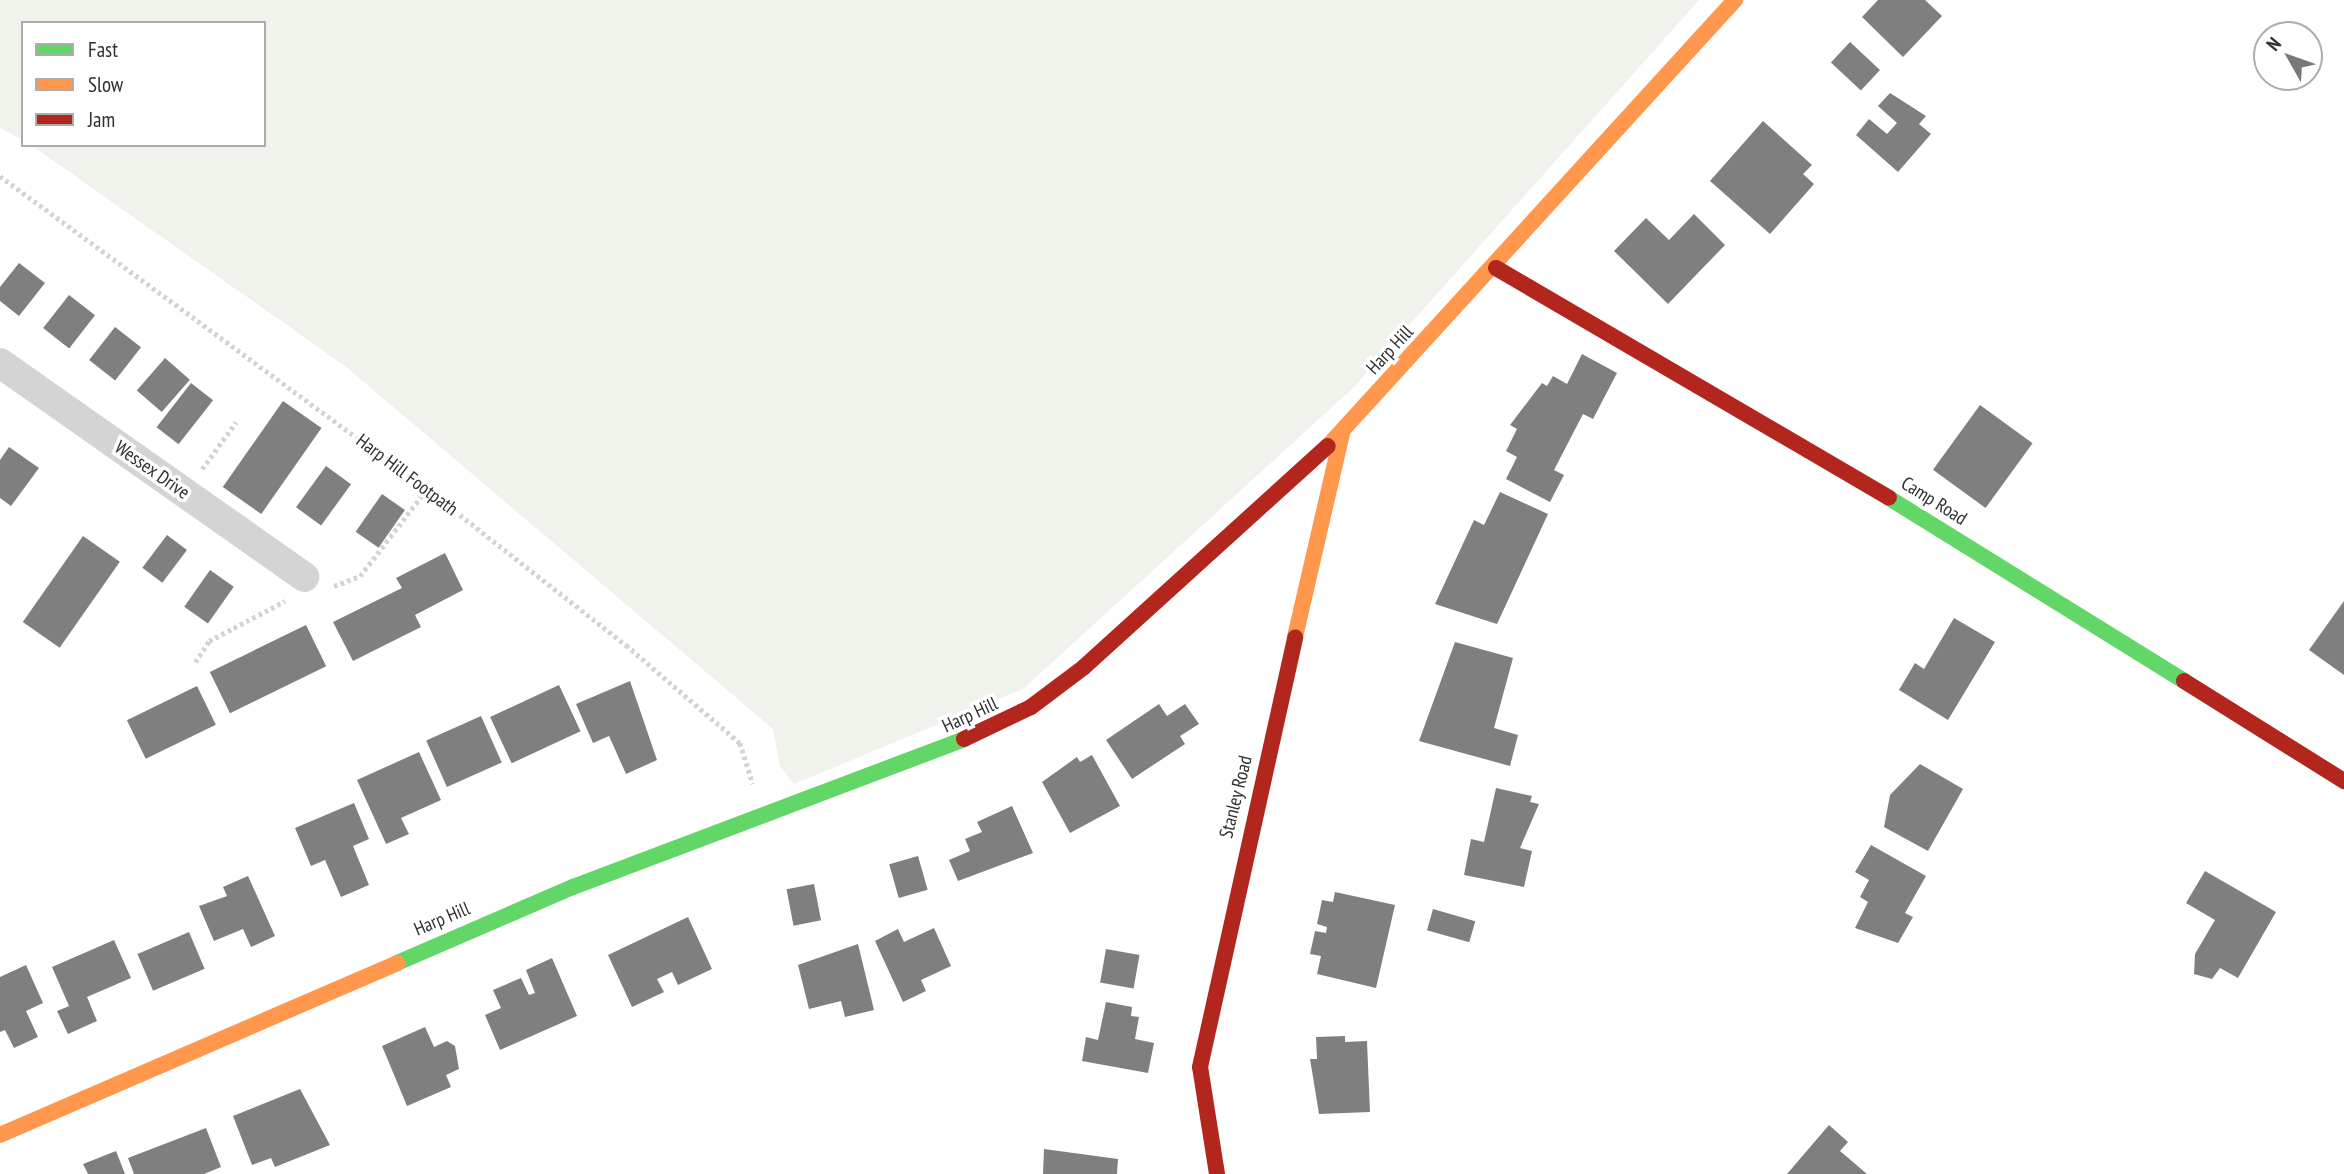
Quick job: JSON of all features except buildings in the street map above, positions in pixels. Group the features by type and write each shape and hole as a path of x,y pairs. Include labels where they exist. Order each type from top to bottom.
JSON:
{"street":[{"name":"Harp Hill","path":"0,1135 334,987 766,815 922,759 1031,707 1084,667 1342,433 1496,268 1735,0"},
{"name":"Camp Road","path":"1496,268 1871,487 2344,781"},
{"name":"Wessex Drive","path":"0,363 304,576"},
{"name":"Stanley Road","path":"1217,1174 1200,1068 1214,984 1342,433"}],"path":[{"name":"Harp Hill Footpath","path":"0,176 427,489 740,743 766,815"},
{"path":"185,492 236,422"},
{"path":"195,662 209,641 294,597 304,576 340,588 360,576 427,489"}],"shaded area":[{"path":"0,0 1699,0 1354,387 1023,689 794,784 780,766 773,729 345,366 34,147 266,147 266,21 21,21 21,139 0,128"}],"traffic: fast":[{"path":"1889,498 2184,681"},
{"path":"397,963 573,887 964,739"}],"traffic: slow":[{"path":"1328,446 1735,0"},
{"path":"1295,637 1342,433"},
{"path":"0,1135 397,963"}],"traffic: jam":[{"path":"1496,268 1889,498"},
{"path":"964,739 1031,707 1084,667 1328,446"},
{"path":"1217,1174 1200,1067 1295,637"},
{"path":"2184,681 2344,781"}]}
